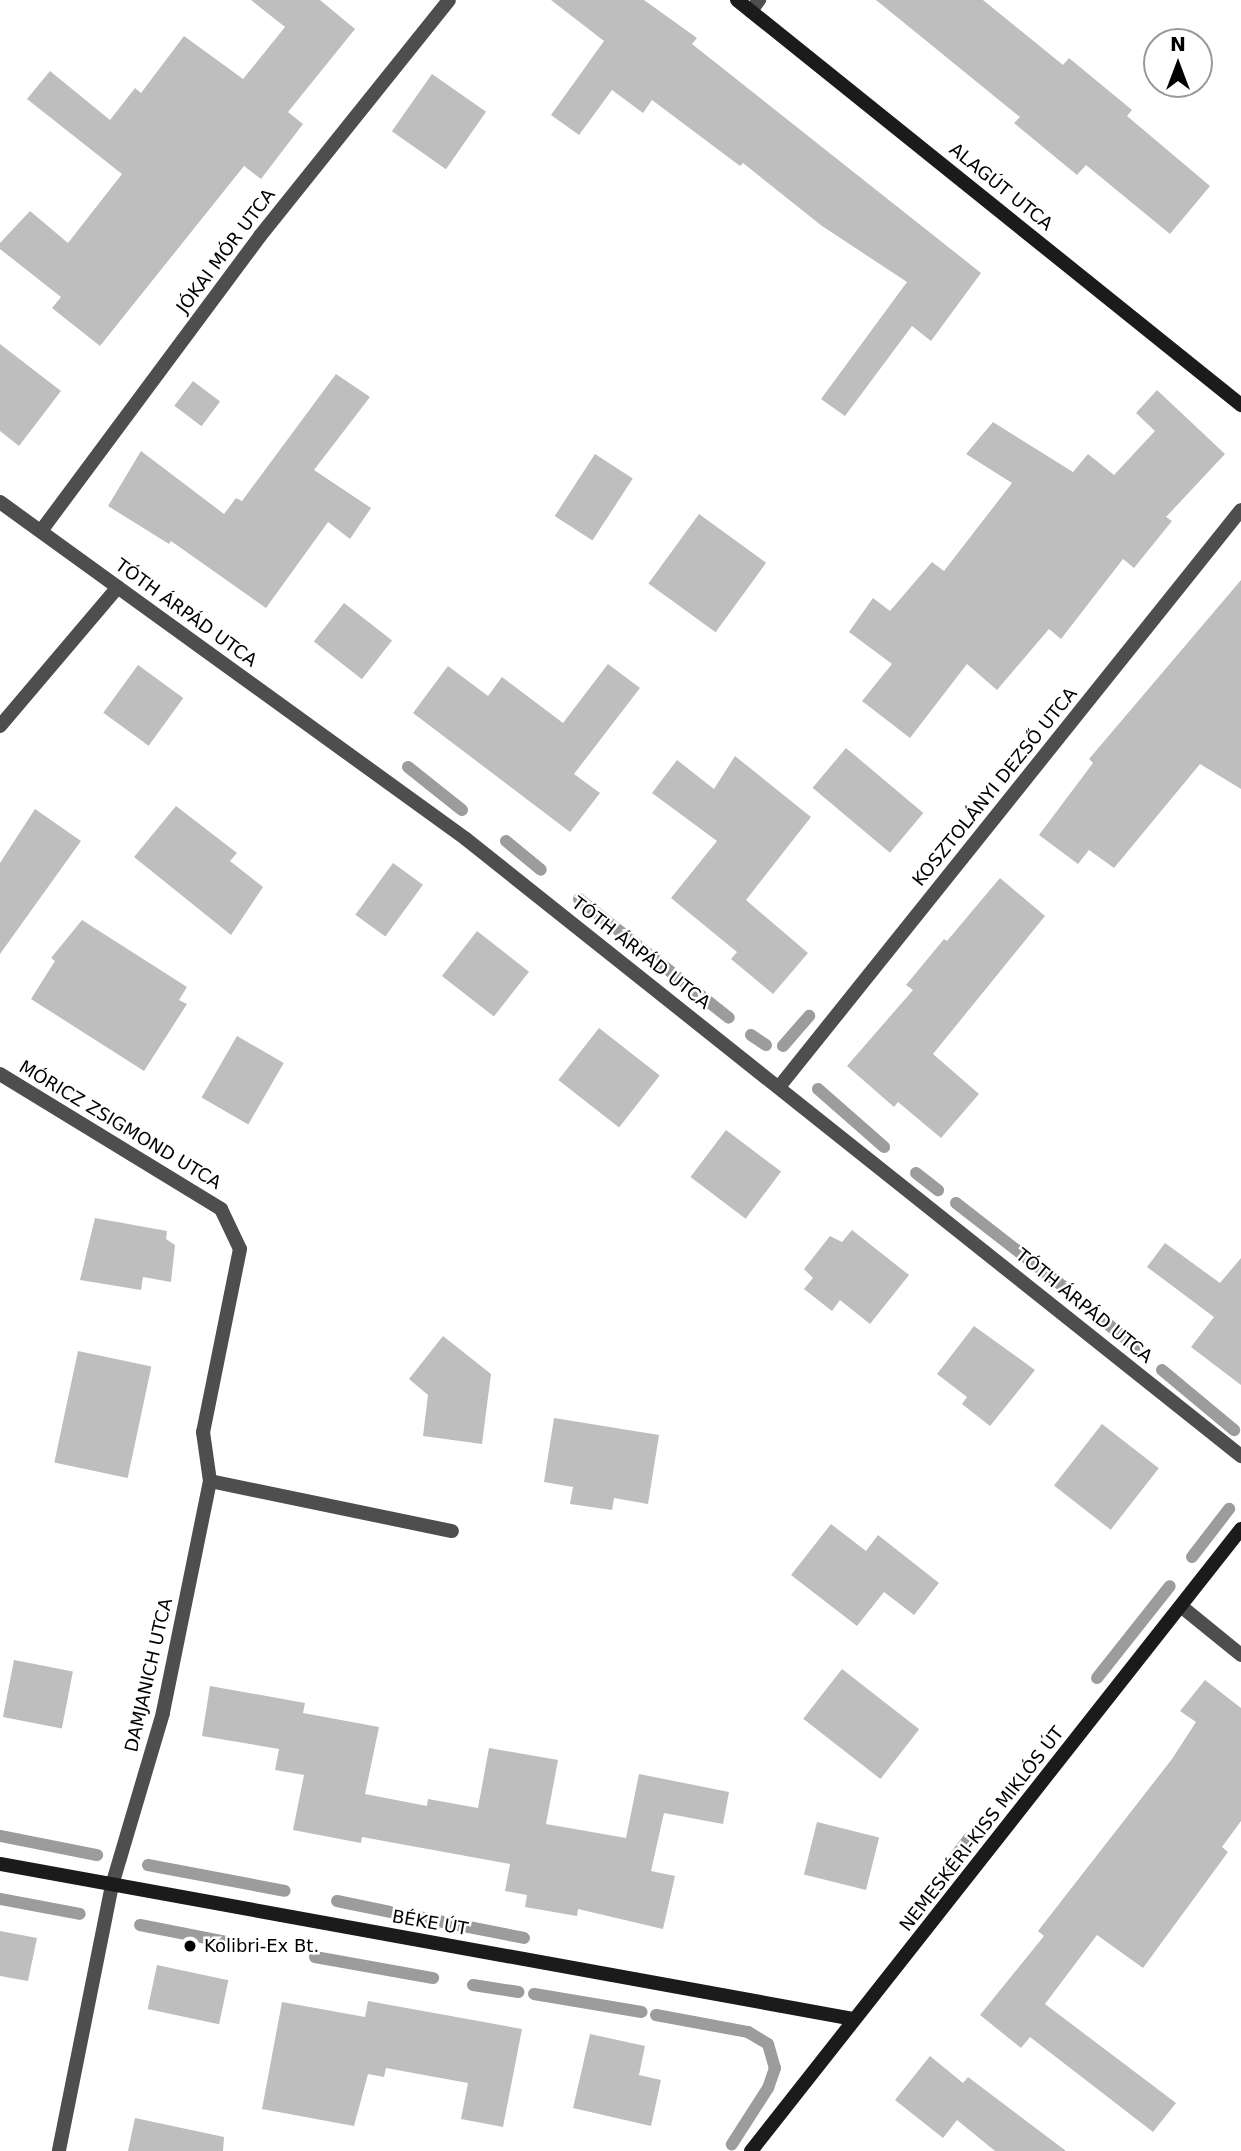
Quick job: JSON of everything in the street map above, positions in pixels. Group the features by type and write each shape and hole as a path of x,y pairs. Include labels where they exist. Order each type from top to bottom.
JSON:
{"street":[{"name":"JÓKAI MÓR UTCA","path":"41,531 260,236 449,0"},
{"name":"ALAGÚT UTCA","path":"737,0 755,6 1241,405"},
{"name":"TÓTH ÁRPÁD UTCA","path":"0,502 467,839 1241,1456"},
{"name":"KOSZTOLÁNYI DEZSŐ UTCA","path":"779,1087 1241,510"},
{"path":"0,726 118,587"},
{"name":"MÓRICZ ZSIGMOND UTCA","path":"0,1074 221,1209"},
{"name":"DAMJANICH UTCA","path":"59,2151 112,1885 163,1713 210,1481 203,1432 240,1250 221,1209"},
{"path":"210,1481 452,1531"},
{"name":"NEMESKÉRI-KISS MIKLÓS ÚT","path":"751,2151 1182,1608 1241,1529"},
{"path":"1182,1608 1241,1655"},
{"name":"BÉKE ÚT","path":"0,1864 854,2019"}],"building":[{"path":"251,0 320,0 355,29 288,112 303,124 261,179 244,166 100,346 52,308 61,297 0,249 0,243 30,211 68,243 122,174 27,99 50,71 110,120 135,88 141,93 184,36 243,79 285,27"},
{"path":"551,0 644,0 697,38 692,44 981,273 931,341 912,326 845,416 821,399 907,282 822,226 743,163 740,166 652,100 643,113 612,90 579,135 551,115 604,41"},
{"path":"876,0 983,0 1063,65 1069,58 1132,110 1127,116 1210,186 1170,234 1086,165 1077,175 1014,123 1020,117"},
{"path":"432,74 486,112 446,169 392,131"},
{"path":"0,344 61,391 19,446 0,431"},
{"path":"336,374 370,397 314,470 371,508 350,539 328,522 266,608 171,541 169,544 108,506 141,451 224,514 236,498 242,501"},
{"path":"193,381 220,401 201,426 174,406"},
{"path":"1157,390 1225,454 1166,517 1172,521 1134,568 1123,559 1061,639 1049,629 997,690 967,664 910,738 862,701 892,664 849,632 873,598 890,611 932,562 944,571 1012,483 966,454 993,422 1073,472 1088,454 1114,475 1155,431 1136,413"},
{"path":"595,454 633,479 592,541 555,516"},
{"path":"699,514 766,563 716,632 648,584"},
{"path":"1241,580 1241,789 1200,764 1114,868 1089,850 1078,864 1039,835 1093,763 1089,759"},
{"path":"344,603 392,641 362,679 314,642"},
{"path":"608,664 640,688 574,774 600,793 570,832 413,713 448,666 488,696 502,677 563,723"},
{"path":"138,665 183,698 149,746 103,713"},
{"path":"846,748 923,813 890,853 813,788"},
{"path":"735,756 811,817 746,900 808,953 773,994 731,959 737,952 671,898 717,841 652,793 677,760 714,789"},
{"path":"176,806 237,853 230,861 263,887 231,935 134,857"},
{"path":"35,809 81,841 0,954 0,863"},
{"path":"393,863 423,885 385,937 355,915"},
{"path":"1000,878 1045,916 933,1054 979,1094 941,1138 898,1102 894,1107 847,1066 913,990 906,985"},
{"path":"82,920 187,987 179,1000 187,1004 144,1071 31,999 55,961 51,958"},
{"path":"477,931 529,972 494,1017 442,976"},
{"path":"599,1028 660,1075 619,1127 558,1080"},
{"path":"237,1036 284,1063 248,1124 201,1097"},
{"path":"726,1130 781,1172 746,1219 690,1177"},
{"path":"95,1218 167,1231 166,1239 175,1245 171,1282 143,1277 141,1290 80,1280"},
{"path":"852,1230 909,1275 870,1324 840,1300 832,1311 804,1289 813,1278 804,1269 830,1236 842,1242"},
{"path":"1165,1243 1220,1283 1241,1258 1241,1385 1191,1347 1214,1317 1147,1267"},
{"path":"974,1326 1035,1370 990,1426 962,1404 967,1397 937,1374"},
{"path":"443,1336 491,1374 482,1444 423,1436 428,1395 409,1379"},
{"path":"78,1351 151,1367 128,1478 54,1463"},
{"path":"554,1418 659,1435 648,1504 614,1498 612,1510 570,1504 573,1487 544,1482"},
{"path":"1102,1424 1159,1468 1111,1530 1054,1485"},
{"path":"831,1524 866,1551 878,1535 939,1583 914,1615 884,1592 857,1626 791,1575"},
{"path":"14,1660 73,1671 62,1728 3,1717"},
{"path":"842,1669 919,1729 880,1779 803,1719"},
{"path":"1205,1680 1241,1708 1241,1821 1222,1847 1228,1852 1143,1968 1097,1935 1045,2004 1176,2103 1153,2132 1030,2037 1021,2048 980,2015 1044,1936 1038,1931 1172,1759 1196,1722 1180,1711"},
{"path":"210,1686 305,1703 303,1713 379,1727 365,1794 427,1806 428,1799 478,1808 489,1748 558,1760 546,1824 626,1838 639,1774 729,1792 723,1824 664,1813 651,1871 675,1876 663,1929 578,1909 577,1916 525,1907 527,1895 505,1891 510,1864 362,1837 361,1843 293,1830 304,1775 275,1770 279,1749 202,1736"},
{"path":"817,1822 879,1837 866,1890 804,1874"},
{"path":"0,1931 37,1938 28,1981 0,1976"},
{"path":"157,1965 228,1980 219,2024 148,2009"},
{"path":"368,2001 522,2029 503,2127 461,2119 468,2083 386,2068 384,2077 368,2074 354,2126 262,2109 282,2002 365,2017"},
{"path":"590,2034 645,2046 639,2075 661,2080 651,2126 573,2108"},
{"path":"930,2056 963,2083 968,2077 1066,2151 995,2151 957,2120 943,2138 895,2100"},
{"path":"135,2118 224,2137 223,2151 128,2151"}],"waterway":[{"path":"408,767 462,810"},
{"path":"506,841 541,870"},
{"path":"579,899 729,1018"},
{"path":"783,1046 809,1016"},
{"path":"751,1035 766,1045"},
{"path":"818,1089 884,1147"},
{"path":"916,1173 938,1190"},
{"path":"956,1203 1065,1288"},
{"path":"1104,1321 1136,1347"},
{"path":"1162,1370 1234,1430"},
{"path":"1192,1557 1229,1509"},
{"path":"1097,1678 1170,1586"},
{"path":"0,1836 97,1855"},
{"path":"948,1866 969,1838"},
{"path":"148,1865 285,1891"},
{"path":"0,1899 80,1914"},
{"path":"337,1901 390,1912"},
{"path":"418,1917 524,1938"},
{"path":"140,1925 227,1942"},
{"path":"315,1957 433,1978"},
{"path":"473,1985 518,1992"},
{"path":"534,1994 642,2012"},
{"path":"656,2015 748,2032 768,2044 775,2068 768,2088 732,2144"}],"place":[{"name":"Kolibri-Ex Bt.","path":"190,1946"}]}
